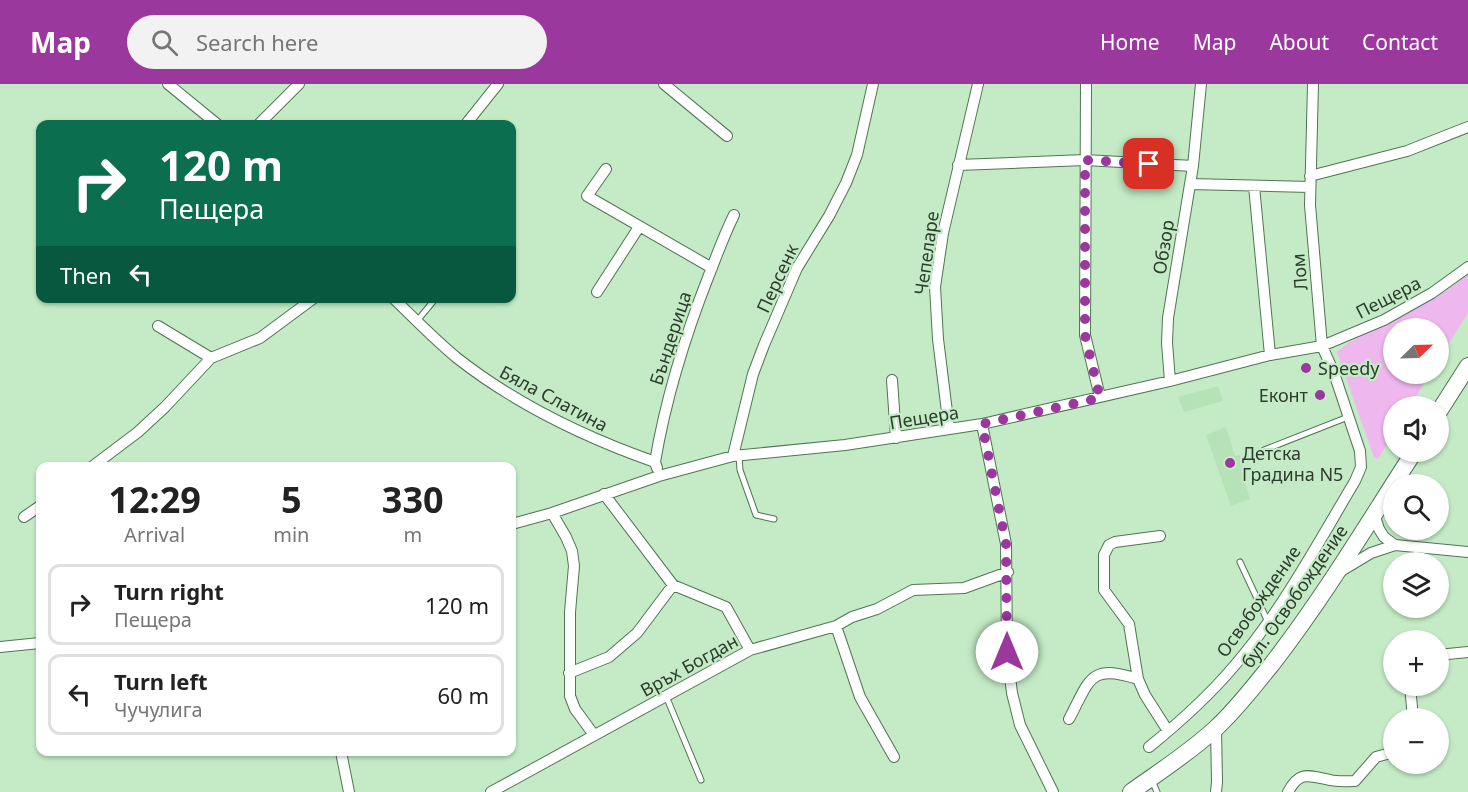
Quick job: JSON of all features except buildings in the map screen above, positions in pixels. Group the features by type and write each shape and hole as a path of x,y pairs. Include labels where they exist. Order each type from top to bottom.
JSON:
{"main road":[{"path":"1449,396 1468,367"},
{"name":"бул. Освобождение","path":"1131,792 1154,785 1216,728 1254,686 1293,637 1337,573 1408,462"}],"street":[{"path":"168,84 212,120"},
{"path":"264,120 299,84"},
{"path":"469,120 498,84"},
{"path":"664,84 728,136"},
{"name":"Персенк","path":"736,456 753,374 797,268 846,183 857,155 873,84"},
{"name":"Чепеларе","path":"949,428 938,339 935,287 943,233 978,84"},
{"path":"1086,84 1085,335 1100,398"},
{"name":"Обзор","path":"1170,381 1168,318 1193,166 1201,84"},
{"name":"Лом","path":"1313,84 1310,182 1322,346 1360,451"},
{"path":"1190,184 1254,186 1310,182 1407,152 1468,127"},
{"path":"958,165 1085,160 1193,166"},
{"path":"606,170 587,196 712,268"},
{"path":"1254,186 1270,355"},
{"name":"Бъндерица","path":"659,476 656,462 668,395 687,329 734,215"},
{"path":"597,292 639,227"},
{"name":"Пещера","path":"516,523 552,513 659,476 736,456 896,438 982,424 1100,398 1270,355 1322,346 1384,320 1432,293 1468,267"},
{"path":"98,462 151,419 211,358 260,338 307,303"},
{"name":"Бяла Слатина","path":"398,303 455,356 521,402 605,444 656,462"},
{"path":"158,326 211,358"},
{"path":"892,380 896,438"},
{"path":"982,424 1003,527 1008,572 1007,652 1012,693 1020,725 1053,792"},
{"name":"Освобождение","path":"1149,747 1191,712 1235,665 1268,622 1356,481 1361,466 1360,451"},
{"path":"604,494 673,585 726,607 750,650"},
{"path":"24,517 36,509"},
{"path":"552,513 572,551 574,566 570,612 570,696 594,735"},
{"path":"1374,514 1384,537 1395,545"},
{"path":"1160,536 1109,545 1104,555 1104,590 1129,624 1138,679 1145,695 1168,731"},
{"path":"1337,573 1371,553 1395,545 1468,553"},
{"name":"Връх Богдан","path":"490,792 750,650 836,626 852,617 877,609 913,590 964,588 1008,572"},
{"path":"569,673 609,657 637,633 673,585"},
{"path":"836,626 860,697 894,757"},
{"path":"0,647 36,643"},
{"path":"1449,654 1468,651"},
{"path":"1070,719 1089,683 1099,673 1112,672 1138,679"},
{"path":"1216,728 1217,787"},
{"path":"1288,792 1294,781 1307,775 1332,781 1355,782 1376,757 1383,755"},
{"path":"342,756 349,792"}],"lane":[{"path":"417,321 432,303"},
{"path":"1263,450 1348,417"},
{"path":"736,456 756,515 774,519"},
{"path":"1240,562 1268,622"},
{"path":"666,696 701,780"}],"shaded area":[{"path":"1468,274 1468,313 1449,343 1449,318 1396,318 1445,292"},
{"path":"1383,325 1383,384 1424,384 1416,396 1383,396 1383,451 1378,459 1374,457 1337,352 1348,343"},
{"path":"1218,386 1223,401 1184,412 1178,397"},
{"name":"Детска Градина N5","path":"1226,427 1235,456 1240,455 1245,469 1241,471 1250,499 1231,506 1206,435"}],"place":[{"name":"Speedy","path":"1306,368"},
{"name":"Еконт","path":"1320,395"},
{"name":"Детска Градина N5","path":"1230,463"}],"route":[{"path":"1007,652 1006,544 982,424 1100,398 1085,335 1085,160 1149,164"}]}
